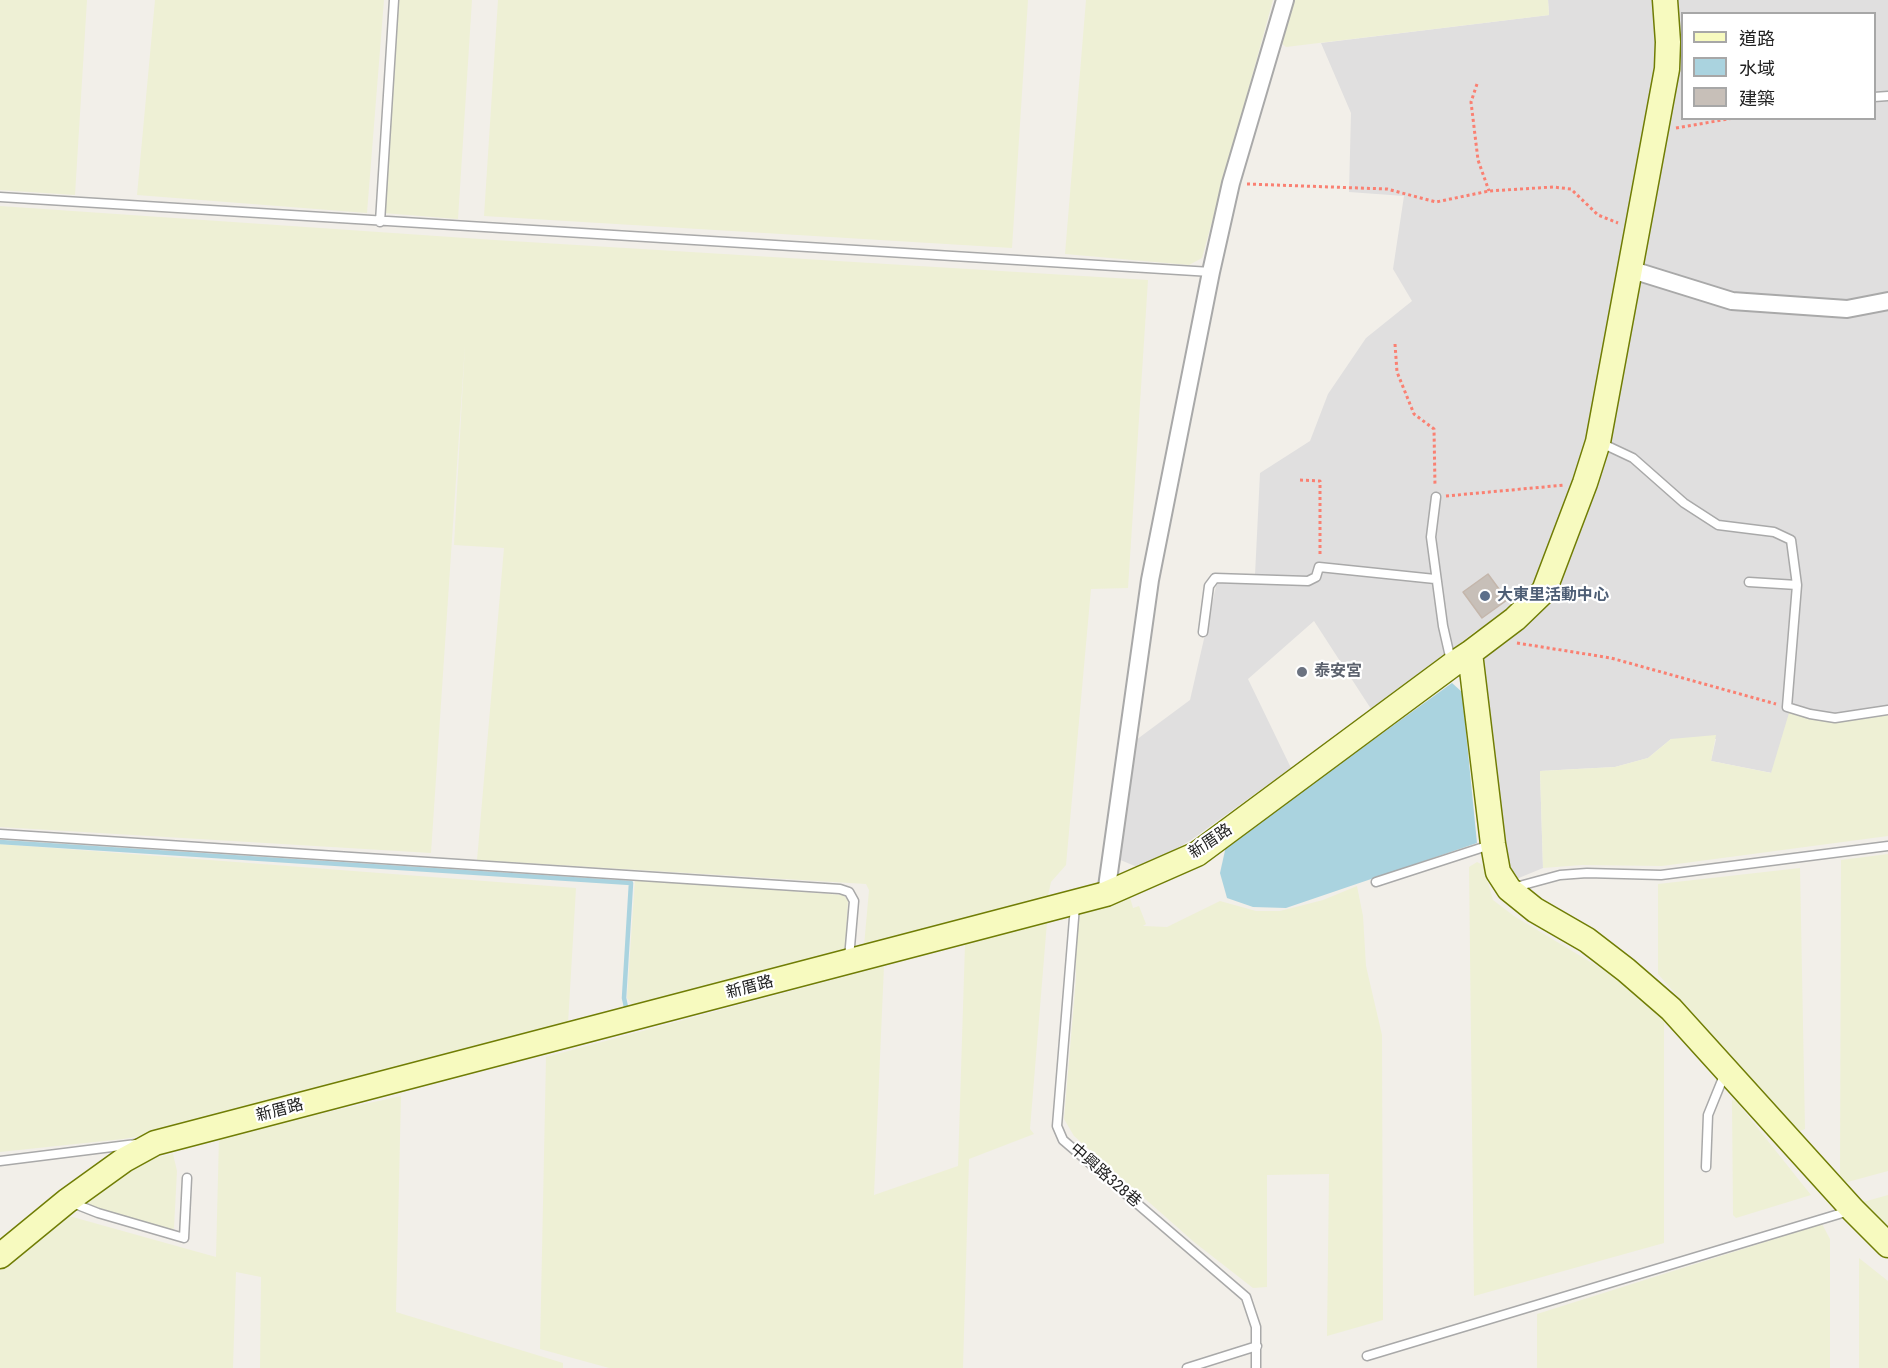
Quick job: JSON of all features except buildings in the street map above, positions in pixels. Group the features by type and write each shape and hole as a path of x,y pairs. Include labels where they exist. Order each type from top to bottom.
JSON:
{"street":[{"path":"1106,894 1150,580 1211,272 1231,183 1285,0"},
{"name":"新厝路","path":"0,1256 67,1201 124,1160 155,1143 1106,894 1197,854 1470,653 1515,619 1544,591 1598,442 1667,69 1665,0"},
{"path":"1629,269 1732,301 1847,309 1888,302"},
{"path":"1470,653 1493,844 1498,872 1509,888 1535,910 1587,940 1645,985 1671,1009 1853,1210 1888,1245"}],"lane":[{"path":"380,222 394,0"},
{"path":"0,197 1211,272"},
{"path":"1598,442 1633,458 1684,503 1718,525 1773,532 1791,540 1797,585 1787,707 1835,718 1888,710"},
{"path":"1436,497 1431,537 1443,626 1470,653"},
{"path":"1203,632 1209,586 1215,578 1308,581 1316,577 1320,567 1435,579"},
{"path":"1749,582 1797,585"},
{"path":"0,834 840,888 849,892 854,901 849,962"},
{"path":"1376,882 1493,844"},
{"path":"1509,888 1560,875 1587,873 1661,875 1888,846"},
{"name":"中興路328巷","path":"1076,902 1057,1126 1063,1140 1246,1297 1256,1327 1257,1368"},
{"path":"1706,1167 1708,1115 1727,1070"},
{"path":"0,1161 113,1146 155,1143"},
{"path":"67,1201 98,1213 184,1238 187,1178"},
{"path":"1367,1356 1853,1210"},
{"path":"1187,1368 1257,1346"}],"path":[{"path":"1477,84 1471,102 1478,160 1489,191"},
{"path":"1656,132 1723,120"},
{"path":"1231,183 1387,189 1436,202 1489,191 1553,187 1571,189 1598,215 1637,231"},
{"path":"1395,344 1397,372 1414,414 1434,429 1436,497 1585,483"},
{"path":"1300,480 1320,481 1320,567"},
{"path":"1470,653 1526,644 1611,658 1787,707"}],"shaded area":[{"path":"1548,0 1888,0 1888,713 1772,773 1711,761 1716,739 1671,739 1648,758 1615,767 1540,771 1543,868 1514,880 1503,875 1488,701 1477,630 1373,712 1314,621 1248,679 1291,768 1191,840 1142,869 1118,859 1136,740 1190,700 1217,582 1255,575 1260,473 1310,441 1328,394 1366,338 1412,301 1393,269 1404,196 1349,192 1351,113 1321,43 1549,15"}],"green space":[{"path":"0,0 87,0 75,195 0,190"},
{"path":"155,0 384,0 367,213 137,195"},
{"path":"399,0 472,0 458,219 383,213"},
{"path":"498,0 1028,0 1012,248 484,216"},
{"path":"1086,0 1273,0 1202,258 1189,265 1065,254"},
{"path":"1293,0 1548,0 1549,15 1286,47 1281,43"},
{"path":"0,206 495,240 1148,280 1128,588 1091,589 1066,865 1051,882 1047,900 864,946 869,890 866,884 477,860 504,548 454,545 465,345 431,853 0,827"},
{"path":"1789,713 1841,721 1888,713 1888,836 1662,866 1582,865 1543,868 1540,771 1615,767 1648,758 1671,739 1716,735 1711,761 1771,773"},
{"path":"0,844 576,888 568,1024 154,1134 0,1152"},
{"path":"1888,854 1888,1171 1844,1183 1840,1178 1841,860"},
{"path":"1477,862 1483,865 1493,900 1514,916 1617,978 1664,1020 1664,1243 1474,1296 1469,867"},
{"path":"1800,868 1805,1129 1798,1132 1658,974 1658,884"},
{"path":"635,879 843,895 848,900 845,952 633,1005 627,998"},
{"path":"1357,886 1363,916 1366,966 1382,1035 1383,1320 1327,1336 1329,1174 1267,1175 1267,1287 1253,1288 1194,1242 1074,1136 1064,1119 1076,978 1075,933 1077,918 1083,911 1129,894 1133,908 1139,906 1146,924 1143,926 1167,927 1220,901 1256,911 1280,911 1323,900"},
{"path":"1047,922 1030,1129 1034,1134 969,1159 963,1368 609,1368 540,1349 546,1057 884,966 874,1195 958,1166 965,944"},
{"path":"401,1096 396,1312 563,1363 563,1368 260,1368 261,1277 236,1272 233,1368 0,1368 0,1269 69,1216 216,1257 219,1136"},
{"path":"1732,1100 1736,1101 1811,1195 1736,1218 1733,1215"},
{"path":"173,1154 177,1171 174,1228 169,1232 90,1209 87,1200 121,1174 158,1157"},
{"path":"1888,1195 1888,1236 1861,1207 1863,1202"},
{"path":"1822,1224 1830,1239 1830,1368 1537,1368 1537,1314"},
{"path":"1859,1258 1888,1281 1888,1368 1859,1368"}],"water":[{"path":"1452,683 1462,692 1477,843 1286,908 1253,907 1227,898 1220,873 1226,846"}],"waterway":[{"path":"0,842 631,883 624,998 626,1007"}],"place":[{"name":"大東里活動中心","path":"1485,596"},
{"name":"泰安宮","path":"1302,672"}]}
